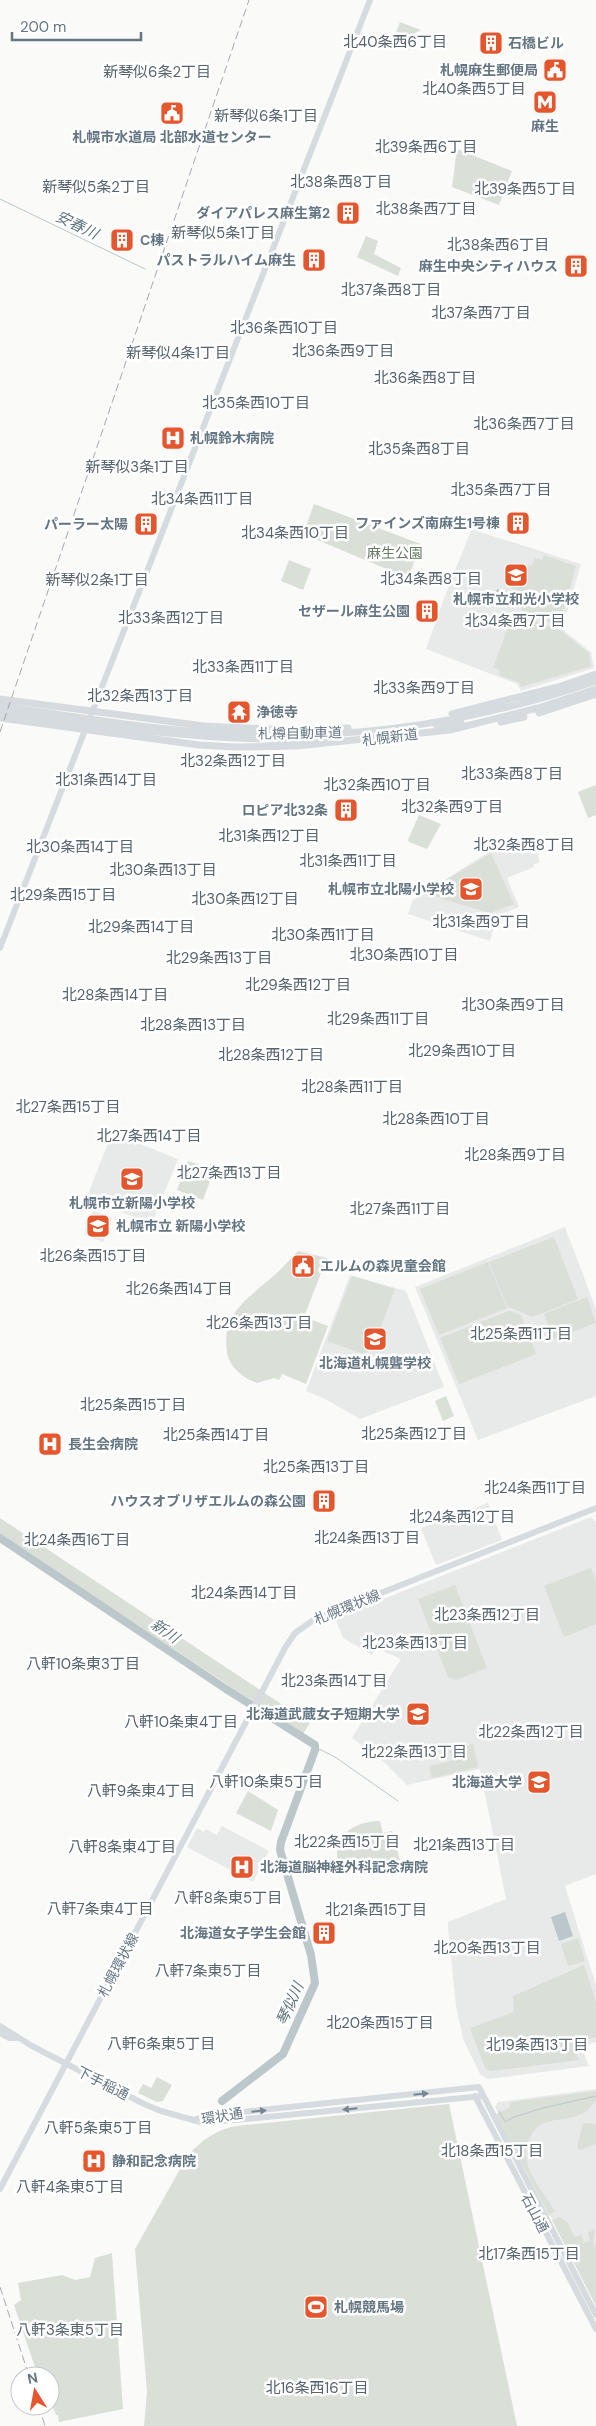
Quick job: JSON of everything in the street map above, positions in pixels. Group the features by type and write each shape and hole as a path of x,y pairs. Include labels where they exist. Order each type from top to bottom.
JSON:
{"highway":[{"name":"札幌新道","path":"0,699 160,721 290,730 363,728 413,723 543,695 596,678"},
{"name":"札樽自動車道","path":"0,706 158,727 265,736 329,734 395,728 496,710 559,694 596,678"},
{"name":"札幌新道","path":"0,718 154,740 235,747 305,746 450,730 538,708 596,688"},
{"name":"札樽自動車道","path":"0,712 156,733 258,740 346,738 422,730 498,716 596,688"},
{"path":"422,730 465,728 512,720 596,694"}],"main road":[{"path":"0,948 370,0"},
{"name":"札幌環状線","path":"0,2189 290,1640 302,1627 314,1619 596,1508"},
{"name":"下手稲通","path":"0,2026 12,2032 16,2038"},
{"name":"下手稲通","path":"0,2033 9,2038 16,2038 153,2107 194,2120"},
{"name":"環状通","path":"194,2120 205,2116 479,2087"},
{"name":"石山通","path":"479,2087 596,2316"},
{"name":"石山通","path":"475,2096 596,2329"},
{"name":"環状通","path":"194,2120 204,2123 483,2096"}],"shaded area":[{"path":"474,530 581,564 562,629 591,652 594,668 521,691 517,684 426,649 449,585 471,531"},
{"path":"497,589 518,595 515,607 494,600"},
{"name":"札幌市立北陽小学校","path":"532,839 540,862 533,865 534,867 507,878 519,907 497,916 490,941 408,914 413,900 495,848 497,853"},
{"name":"札幌市立新陽小学校","path":"112,1133 178,1159 152,1223 86,1199"},
{"name":"札幌市立 新陽小学校","path":"93,1211 112,1218 103,1242 84,1234"},
{"path":"565,1227 596,1309 596,1396 478,1440 415,1287"},
{"name":"北海道札幌聾学校","path":"350,1275 406,1291 444,1387 360,1419 327,1400 306,1391"},
{"path":"488,1503 502,1540 436,1565 421,1528"},
{"name":"北海道大学","path":"591,1517 596,1522 596,1874 565,1886 596,1985 596,2042 581,2047 589,2066 488,2079 480,2074 463,2039 456,2006 448,1928 448,1922 506,1899 480,1769 407,1785 382,1760 352,1738 401,1659 376,1648 372,1655 343,1638 335,1618"},
{"name":"北海道脳神経外科記念病院","path":"222,1826 269,1851 253,1882 187,1847 197,1828 204,1832 206,1829 217,1835"},
{"path":"565,1912 573,1936 559,1941 551,1917"},
{"path":"596,2089 596,2305 495,2107 498,2102"}],"green space":[{"path":"400,22 421,30 411,35 414,37 409,50 397,45 402,41 397,44 395,35"},
{"path":"457,149 512,171 499,205 452,187"},
{"path":"366,236 378,241 374,254 401,268 398,276 357,257"},
{"name":"麻生公園","path":"314,504 421,544 408,578 303,534"},
{"path":"544,555 576,566 559,626 521,611 524,601 519,599 521,591 512,589 521,563 532,566 535,558 542,560"},
{"path":"289,560 311,569 303,590 281,581"},
{"path":"513,614 560,630 589,653 591,666 521,687 520,683 499,675 500,670 493,668"},
{"path":"596,785 596,815 588,818 578,792"},
{"path":"419,815 441,824 427,849 408,840"},
{"path":"491,853 514,904 490,913 424,893"},
{"path":"188,1161 214,1170 203,1200 177,1190"},
{"path":"554,1237 578,1299 532,1317 507,1306 489,1262"},
{"path":"298,1251 327,1258 304,1317 328,1326 306,1384 282,1374 279,1380 274,1378 257,1383 242,1375 228,1357 226,1340 228,1329 235,1312 242,1304 278,1272"},
{"path":"488,1262 507,1308 439,1335 420,1289"},
{"path":"352,1276 395,1289 374,1346 364,1354 327,1341"},
{"path":"587,1297 596,1323 554,1339 544,1314"},
{"path":"509,1311 521,1315 536,1354 459,1384 440,1338"},
{"path":"446,1396 454,1416 443,1421 435,1401"},
{"path":"0,1518 310,1723 303,1734 0,1535"},
{"path":"591,1568 596,1580 596,1624 564,1637 544,1586"},
{"path":"455,1585 487,1668 456,1680 448,1677 418,1599"},
{"path":"473,1744 478,1767 432,1778 429,1766 452,1761 449,1749"},
{"path":"248,1791 278,1810 271,1831 236,1813"},
{"path":"380,1821 383,1833 392,1831 394,1833 400,1862 390,1865 386,1870 339,1872 338,1850 344,1834 359,1825"},
{"path":"578,1938 585,1961 568,1966 561,1944"},
{"path":"584,1965 596,2002 596,2037 573,2044 579,2060 491,2071 485,2068 470,2028 514,2012 513,1996"},
{"path":"157,2077 172,2085 163,2101 157,2102 138,2093 143,2084 151,2088"},
{"path":"596,2091 596,2101 585,2112 581,2115 542,2124 532,2134 527,2144 526,2154 532,2174 555,2211 549,2216 496,2114 509,2108 511,2102"},
{"name":"札幌競馬場","path":"449,2104 517,2426 144,2426 147,2391 135,2249 188,2155 210,2136 236,2126"},
{"path":"583,2123 591,2123 596,2126 596,2144 580,2150 577,2147"},
{"path":"559,2217 567,2222 575,2237 581,2235 584,2243 590,2240 588,2233 595,2229 593,2246 596,2244 596,2306 552,2220"},
{"path":"112,2253 123,2409 59,2422 60,2366 35,2366 14,2305 21,2300 18,2283 62,2275 75,2280 90,2277 95,2258"}],"waterway":[{"name":"安春川","path":"0,199 145,269"},
{"name":"琴似川","path":"0,1538 226,1689 315,1745 315,1750 281,1842 280,1850 311,1955 315,1983 283,2054 222,2101"},
{"path":"315,1747 335,1757 398,1801"},
{"path":"499,2111 505,2122 514,2117 543,2108 596,2096"}],"railway":[{"path":"0,732 249,0"},
{"path":"0,2287 26,2366"},
{"path":"42,2416 45,2426"}],"place":[{"name":"石橋ビル","path":"491,43"},
{"name":"札幌麻生郵便局","path":"555,70"},
{"name":"麻生","path":"545,102"},
{"name":"札幌市水道局 北部水道センター","path":"172,113"},
{"name":"ダイアパレス麻生第2","path":"348,213"},
{"name":"C棟","path":"122,240"},
{"name":"パストラルハイム麻生","path":"314,260"},
{"name":"麻生中央シティハウス","path":"576,266"},
{"name":"札幌鈴木病院","path":"173,438"},
{"name":"ファインズ南麻生1号棟","path":"518,523"},
{"name":"パーラー太陽","path":"146,524"},
{"name":"札幌市立和光小学校","path":"516,575"},
{"name":"セザール麻生公園","path":"427,611"},
{"name":"浄徳寺","path":"239,712"},
{"name":"ロピア北32条","path":"346,810"},
{"name":"札幌市立北陽小学校","path":"471,889"},
{"name":"札幌市立新陽小学校","path":"132,1179"},
{"name":"札幌市立 新陽小学校","path":"98,1226"},
{"name":"エルムの森児童会館","path":"303,1266"},
{"name":"北海道札幌聾学校","path":"375,1339"},
{"name":"長生会病院","path":"50,1444"},
{"name":"ハウスオブリザエルムの森公園","path":"324,1501"},
{"name":"北海道武蔵女子短期大学","path":"418,1714"},
{"name":"北海道大学","path":"539,1782"},
{"name":"北海道脳神経外科記念病院","path":"242,1867"},
{"name":"北海道女子学生会館","path":"324,1933"},
{"name":"静和記念病院","path":"94,2161"},
{"name":"札幌競馬場","path":"316,2307"}],"district":[{"name":"北40条西6丁目","path":"395,42"},
{"name":"新琴似6条2丁目","path":"157,72"},
{"name":"北40条西5丁目","path":"474,89"},
{"name":"新琴似6条1丁目","path":"266,116"},
{"name":"北39条西6丁目","path":"426,147"},
{"name":"北38条西8丁目","path":"341,182"},
{"name":"新琴似5条2丁目","path":"96,187"},
{"name":"北39条西5丁目","path":"525,189"},
{"name":"北38条西7丁目","path":"426,209"},
{"name":"新琴似5条1丁目","path":"223,233"},
{"name":"北38条西6丁目","path":"498,245"},
{"name":"北37条西8丁目","path":"391,290"},
{"name":"北37条西7丁目","path":"481,313"},
{"name":"北36条西10丁目","path":"284,328"},
{"name":"北36条西9丁目","path":"343,351"},
{"name":"新琴似4条1丁目","path":"178,353"},
{"name":"北36条西8丁目","path":"425,378"},
{"name":"北35条西10丁目","path":"256,403"},
{"name":"北36条西7丁目","path":"524,424"},
{"name":"北35条西8丁目","path":"419,449"},
{"name":"新琴似3条1丁目","path":"137,467"},
{"name":"北35条西7丁目","path":"501,490"},
{"name":"北34条西11丁目","path":"202,499"},
{"name":"北34条西10丁目","path":"295,533"},
{"name":"北34条西8丁目","path":"431,579"},
{"name":"新琴似2条1丁目","path":"97,580"},
{"name":"北33条西12丁目","path":"171,618"},
{"name":"北34条西7丁目","path":"515,621"},
{"name":"北33条西11丁目","path":"243,667"},
{"name":"北33条西9丁目","path":"424,688"},
{"name":"北32条西13丁目","path":"140,696"},
{"name":"北32条西12丁目","path":"233,761"},
{"name":"北33条西8丁目","path":"512,774"},
{"name":"北31条西14丁目","path":"106,780"},
{"name":"北32条西10丁目","path":"377,785"},
{"name":"北32条西9丁目","path":"452,807"},
{"name":"北31条西12丁目","path":"269,836"},
{"name":"北32条西8丁目","path":"524,845"},
{"name":"北30条西14丁目","path":"80,847"},
{"name":"北31条西11丁目","path":"348,861"},
{"name":"北30条西13丁目","path":"163,870"},
{"name":"北29条西15丁目","path":"63,895"},
{"name":"北30条西12丁目","path":"245,899"},
{"name":"北31条西9丁目","path":"481,922"},
{"name":"北29条西14丁目","path":"141,927"},
{"name":"北30条西11丁目","path":"323,935"},
{"name":"北30条西10丁目","path":"404,955"},
{"name":"北29条西13丁目","path":"219,958"},
{"name":"北29条西12丁目","path":"298,985"},
{"name":"北28条西14丁目","path":"115,995"},
{"name":"北30条西9丁目","path":"513,1005"},
{"name":"北29条西11丁目","path":"378,1019"},
{"name":"北28条西13丁目","path":"193,1025"},
{"name":"北29条西10丁目","path":"462,1051"},
{"name":"北28条西12丁目","path":"271,1055"},
{"name":"北28条西11丁目","path":"352,1087"},
{"name":"北27条西15丁目","path":"68,1107"},
{"name":"北28条西10丁目","path":"436,1119"},
{"name":"北27条西14丁目","path":"149,1136"},
{"name":"北28条西9丁目","path":"515,1155"},
{"name":"北27条西13丁目","path":"229,1173"},
{"name":"北27条西11丁目","path":"400,1209"},
{"name":"北26条西15丁目","path":"93,1256"},
{"name":"北26条西14丁目","path":"179,1289"},
{"name":"北26条西13丁目","path":"259,1323"},
{"name":"北25条西11丁目","path":"521,1334"},
{"name":"北25条西15丁目","path":"133,1405"},
{"name":"北25条西12丁目","path":"414,1434"},
{"name":"北25条西14丁目","path":"216,1435"},
{"name":"北25条西13丁目","path":"316,1467"},
{"name":"北24条西11丁目","path":"535,1488"},
{"name":"北24条西12丁目","path":"462,1517"},
{"name":"北24条西13丁目","path":"367,1538"},
{"name":"北24条西16丁目","path":"77,1540"},
{"name":"北24条西14丁目","path":"244,1593"},
{"name":"北23条西12丁目","path":"487,1615"},
{"name":"北23条西13丁目","path":"415,1643"},
{"name":"八軒10条東3丁目","path":"83,1664"},
{"name":"北23条西14丁目","path":"334,1681"},
{"name":"八軒10条東4丁目","path":"181,1722"},
{"name":"北22条西12丁目","path":"531,1732"},
{"name":"北22条西13丁目","path":"414,1752"},
{"name":"八軒10条東5丁目","path":"266,1782"},
{"name":"八軒9条東4丁目","path":"141,1791"},
{"name":"北22条西15丁目","path":"347,1842"},
{"name":"北21条西13丁目","path":"464,1845"},
{"name":"八軒8条東4丁目","path":"122,1847"},
{"name":"八軒8条東5丁目","path":"228,1898"},
{"name":"八軒7条東4丁目","path":"100,1909"},
{"name":"北21条西15丁目","path":"376,1910"},
{"name":"北20条西13丁目","path":"487,1948"},
{"name":"八軒7条東5丁目","path":"208,1971"},
{"name":"北20条西15丁目","path":"380,2023"},
{"name":"八軒6条東5丁目","path":"161,2044"},
{"name":"北19条西13丁目","path":"537,2045"},
{"name":"八軒5条東5丁目","path":"98,2128"},
{"name":"北18条西15丁目","path":"492,2151"},
{"name":"八軒4条東5丁目","path":"70,2187"},
{"name":"北17条西15丁目","path":"529,2254"},
{"name":"八軒3条東5丁目","path":"70,2330"},
{"name":"北16条西16丁目","path":"317,2388"}],"water label":[{"name":"新川","path":"165,1631"}]}
